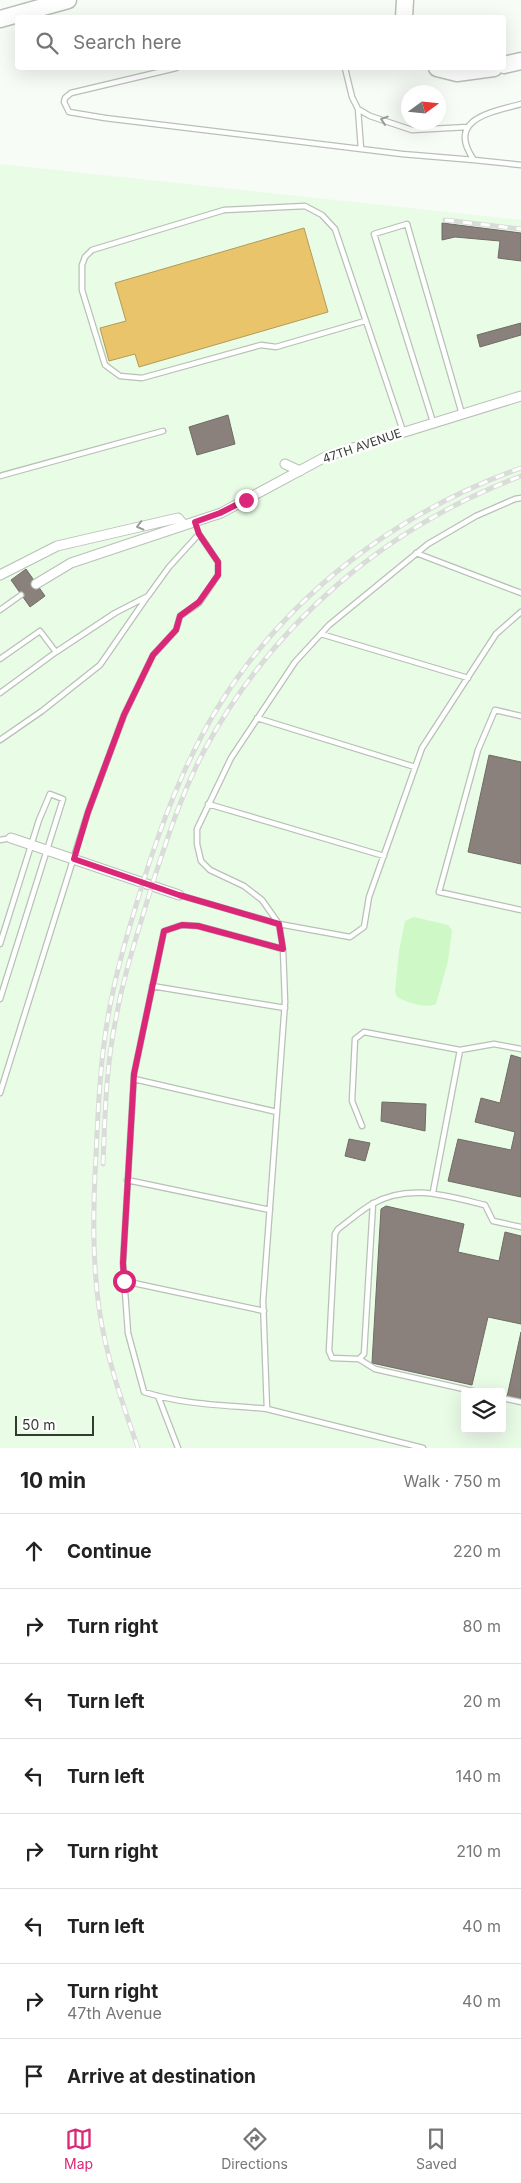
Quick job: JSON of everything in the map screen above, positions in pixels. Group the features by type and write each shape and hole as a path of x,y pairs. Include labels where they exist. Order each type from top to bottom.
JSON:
{"highway":[{"path":"0,19 68,0"},
{"path":"404,15 405,0"},
{"path":"506,65 521,61"},
{"path":"447,70 457,72 476,70"}],"street":[{"name":"47TH AVENUE","path":"36,584 71,564 220,513 327,456 521,396"},
{"path":"286,464 300,470"},
{"name":"47TH AVENUE","path":"0,575 57,546 178,518 184,525"},
{"path":"11,838 179,895"}],"lane":[{"path":"168,70 71,94 65,98 64,102 69,112 162,125 361,149 521,165"},
{"path":"345,70 352,97 358,109 361,149"},
{"path":"474,160 466,145 465,134 473,119 480,115 521,104"},
{"path":"358,109 370,116 412,130 468,127"},
{"path":"365,321 276,347 261,345 142,378 120,376 105,365 82,290 82,265 85,257 92,250 224,210 305,206 322,215 335,229 403,431"},
{"path":"433,422 374,234 407,224 462,414"},
{"path":"0,476 163,431"},
{"path":"267,1409 264,1310 285,1008 283,949 279,924 262,900 244,886 210,870 201,861 197,844 197,829 231,758 295,662 329,625 428,544 476,516 521,498"},
{"path":"0,1093 88,812 124,715 153,655 176,630 180,616 199,602 218,575 218,562 199,534 195,522"},
{"path":"0,740 42,711 100,665 169,567 199,534"},
{"path":"416,553 521,593"},
{"path":"0,610 21,595"},
{"path":"0,693 56,652 115,613 148,596"},
{"path":"179,895 279,924 350,937 364,928 369,897 422,748 496,634 521,612"},
{"path":"0,660 40,631 56,652"},
{"path":"321,634 468,678"},
{"path":"521,716 495,710 478,750 439,892 521,910"},
{"path":"257,718 415,767"},
{"path":"0,944 50,794 63,798 0,999"},
{"path":"208,804 384,856"},
{"path":"0,840 11,838"},
{"path":"283,949 198,926 182,925 164,931 134,1079 123,1263 128,1333 144,1392 181,1401 267,1409 423,1448"},
{"path":"152,986 285,1008"},
{"path":"362,1126 352,1101 355,1039 364,1032 460,1050 494,1044 521,1049"},
{"path":"433,1192 460,1050"},
{"path":"134,1079 277,1112"},
{"path":"127,1180 270,1210"},
{"path":"461,1388 375,1369 359,1359 332,1358 329,1352 335,1234 338,1229 373,1203 403,1193 433,1192 485,1205 493,1221 521,1226"},
{"path":"359,1359 364,1354 373,1203"},
{"path":"124,1281 264,1310"},
{"path":"158,1396 178,1448"},
{"path":"506,1399 521,1402"}],"shaded area":[{"path":"0,164 521,220 521,1448 0,1448"},
{"path":"414,917 448,925 452,930 448,961 436,1004 427,1006 405,1001 397,997 395,992 399,951 405,921"}],"building: Homes":[{"path":"304,228 328,312 139,367 135,354 109,361 100,328 126,321 115,283"}],"building: Industry":[{"path":"442,223 521,233 521,261 498,258 500,241 455,237 442,240"},
{"path":"521,323 521,335 480,347 477,335"},
{"path":"228,415 235,444 197,455 189,427"},
{"path":"26,569 45,596 30,607 11,580"},
{"path":"489,755 521,762 521,864 468,852"},
{"path":"511,1055 521,1058 521,1197 448,1181 458,1139 511,1150 515,1132 475,1122 481,1098 500,1103"},
{"path":"382,1102 426,1104 425,1131 381,1121"},
{"path":"349,1139 370,1143 365,1161 345,1156"},
{"path":"386,1206 464,1224 458,1252 499,1261 505,1232 521,1236 521,1324 488,1317 472,1385 372,1363 381,1209"},
{"path":"521,1332 521,1400 507,1397"}],"railway":[{"path":"445,220 521,229"},
{"path":"138,1448 110,1362 99,1308 94,1251 95,1175 101,1069 111,999 129,928 164,820 186,766 213,715 246,666 273,633 303,602 335,573 369,547 405,524 442,502 521,468"},
{"path":"103,1164 106,1091 110,1054 123,984 169,833 205,749 233,703 264,660 300,620 338,584 380,551 424,522 471,497 521,476"}],"route":[{"path":"124,1281 123,1263 134,1074 164,931 182,925 198,926 283,949 279,924 179,895 74,859 88,812 124,715 153,655 176,630 180,616 199,602 218,575 218,562 199,534 195,522 220,513 246,500"}]}
